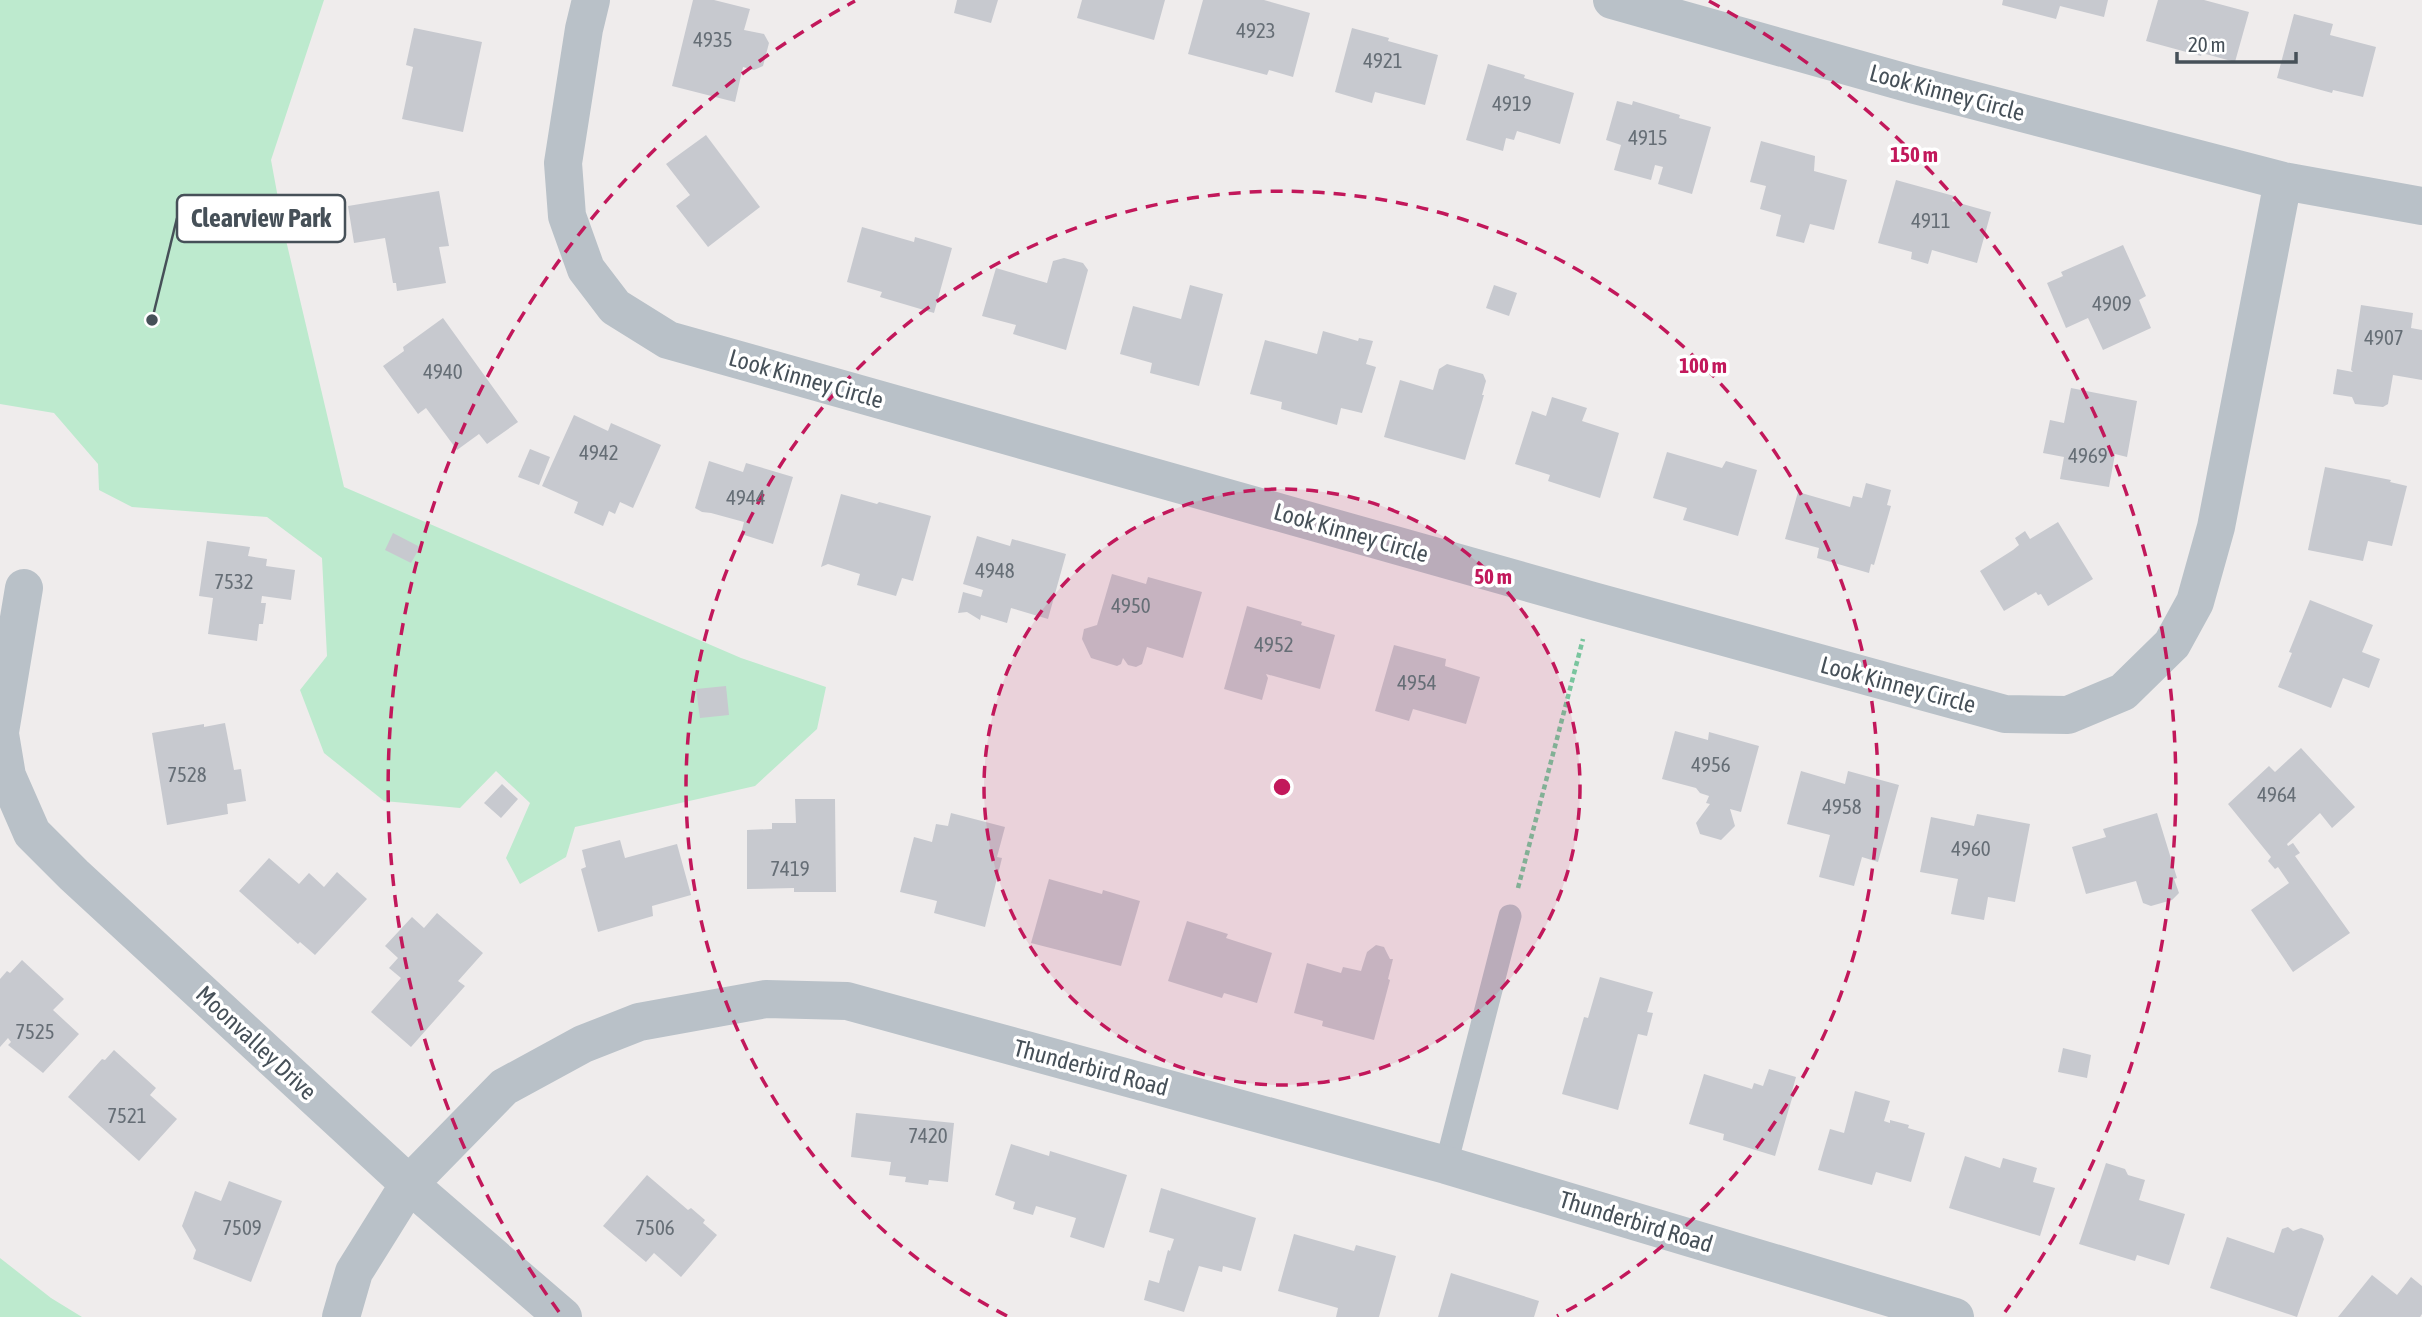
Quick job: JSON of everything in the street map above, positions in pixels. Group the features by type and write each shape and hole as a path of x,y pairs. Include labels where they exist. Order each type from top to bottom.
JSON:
{"street":[{"name":"Look Kinney Circle","path":"591,0 563,163 567,216 586,269 615,307 668,340 1593,601 2005,714 2068,715 2123,692 2172,643 2195,602 2216,527 2283,181"},
{"name":"Look Kinney Circle","path":"1612,0 1911,84 2283,181 2422,206"},
{"name":"Moonvalley Drive","path":"24,587 0,733 7,776 32,833 74,875 409,1184 563,1317"},
{"name":"Thunderbird Road","path":"341,1317 354,1272 409,1184 504,1087 583,1044 639,1022 766,999 847,1001 1446,1165 1874,1306 1955,1317"}],"lane":[{"path":"1446,1165 1510,916"}],"path":[{"path":"1510,916 1593,601"}],"green space":[{"path":"0,0 324,0 271,160 285,236 344,487 741,658 826,687 817,729 755,786 575,827 566,857 520,884 506,858 530,803 496,771 460,808 384,801 324,753 300,690 327,656 322,558 267,517 132,507 99,490 98,464 54,413 0,404"},
{"path":"0,1258 51,1298 82,1317 0,1317"}],"building":[{"path":"693,0 714,0 750,9 744,30 764,34 769,43 763,66 754,70 743,67 735,102 672,86"},
{"path":"957,0 998,0 991,23 954,13"},
{"path":"1082,0 1165,0 1154,40 1077,18"},
{"path":"1203,0 1264,0 1310,13 1293,77 1269,70 1267,75 1188,54"},
{"path":"2003,0 2108,0 2104,17 2060,6 2056,19 2002,5"},
{"path":"2158,0 2204,0 2249,12 2235,62 2146,41"},
{"path":"2294,14 2333,24 2330,35 2376,47 2363,97 2333,90 2332,93 2277,78"},
{"path":"414,28 482,42 463,132 402,119 413,67 406,65"},
{"path":"1352,28 1438,55 1425,105 1375,92 1372,103 1335,92"},
{"path":"1488,64 1574,93 1560,144 1517,131 1514,140 1506,138 1503,151 1466,140"},
{"path":"1617,101 1632,105 1633,101 1711,127 1692,194 1658,184 1663,167 1655,165 1651,180 1614,170 1621,145 1606,140"},
{"path":"706,135 760,207 708,247 676,206 690,195 666,164"},
{"path":"1761,141 1815,156 1814,171 1847,180 1834,230 1810,224 1804,243 1776,236 1781,215 1760,209 1766,186 1750,182"},
{"path":"1896,180 1954,196 1952,201 1991,212 1977,263 1932,250 1928,264 1911,259 1912,252 1878,243"},
{"path":"439,191 449,246 439,247 446,283 397,291 396,283 393,283 385,238 354,243 348,206"},
{"path":"862,227 914,242 915,237 952,248 934,313 880,297 882,292 847,282"},
{"path":"2123,245 2146,296 2139,300 2151,328 2103,350 2088,318 2066,328 2047,283 2063,276 2061,272"},
{"path":"1064,258 1083,263 1088,270 1066,350 1013,334 1016,325 982,316 996,268 1047,283 1053,261"},
{"path":"1190,285 1223,294 1199,386 1150,373 1152,363 1120,354 1133,306 1181,319"},
{"path":"1494,285 1517,293 1509,316 1486,308"},
{"path":"2361,305 2413,313 2411,328 2422,330 2422,380 2393,375 2388,404 2383,407 2355,404 2352,397 2333,394 2337,369 2353,372 2351,370"},
{"path":"443,318 518,422 487,444 479,434 457,450 426,408 418,414 383,366 404,351 403,347"},
{"path":"1323,331 1358,341 1359,338 1373,341 1366,364 1376,367 1362,413 1341,408 1337,425 1281,409 1282,402 1250,394 1265,340 1317,354"},
{"path":"1447,364 1483,374 1486,381 1465,460 1384,437 1400,380 1433,390 1439,369"},
{"path":"2071,388 2137,401 2127,457 2115,454 2109,487 2060,479 2064,457 2043,453 2050,420 2064,423"},
{"path":"1552,397 1587,408 1582,421 1619,433 1600,498 1548,481 1550,475 1515,464 1532,411 1546,416"},
{"path":"574,415 608,431 611,423 661,445 633,508 620,502 615,514 609,511 603,526 574,513 578,502 542,486"},
{"path":"530,449 550,457 539,485 518,477"},
{"path":"1667,452 1722,468 1726,461 1757,470 1738,536 1683,520 1687,508 1653,498"},
{"path":"709,461 743,472 746,463 793,477 773,544 741,534 744,522 695,508"},
{"path":"2325,467 2391,480 2390,482 2407,486 2392,546 2368,541 2363,561 2308,550"},
{"path":"1866,483 1891,490 1887,505 1891,506 1874,565 1871,564 1869,573 1817,558 1819,548 1785,539 1798,492 1850,507 1853,496 1862,498"},
{"path":"841,494 931,516 913,581 902,578 896,596 857,585 860,574 828,564 821,567"},
{"path":"2058,522 2093,579 2048,606 2041,594 2036,592 2004,611 1980,571 2019,545 2015,538 2025,531 2030,539"},
{"path":"393,533 420,547 411,563 385,550"},
{"path":"977,536 1010,546 1012,539 1066,554 1048,619 1011,608 1007,623 981,615 980,620 967,612 958,613 963,592 981,597 983,590 963,584"},
{"path":"207,541 250,547 248,556 267,559 266,566 295,570 291,600 262,596 261,603 266,603 257,641 208,634 213,598 199,596"},
{"path":"1112,574 1146,584 1148,577 1202,592 1183,658 1147,647 1142,664 1136,667 1128,665 1123,658 1117,666 1091,658 1082,639 1084,629 1097,625"},
{"path":"2310,600 2373,625 2362,652 2380,659 2369,688 2343,678 2331,708 2278,687"},
{"path":"1247,606 1335,635 1320,689 1266,674 1268,678 1262,700 1224,689"},
{"path":"1394,645 1446,659 1445,666 1480,677 1466,724 1413,709 1409,721 1375,711"},
{"path":"726,686 729,715 700,718 696,689"},
{"path":"225,723 234,770 241,769 246,801 227,804 228,814 167,825 152,733"},
{"path":"1675,731 1708,740 1709,732 1759,746 1741,812 1730,809 1735,826 1721,840 1700,834 1696,823 1710,804 1706,803 1709,796 1700,793 1696,788 1662,779"},
{"path":"2301,748 2355,807 2332,828 2320,813 2287,844 2288,846 2293,843 2300,853 2295,856 2350,933 2293,972 2251,910 2289,883 2278,867 2275,869 2268,861 2271,857 2228,804 2269,766 2275,772"},
{"path":"1801,771 1845,784 1848,771 1899,785 1878,862 1862,857 1854,886 1819,877 1830,835 1787,824"},
{"path":"502,784 518,799 501,818 484,803"},
{"path":"795,799 835,799 836,892 794,892 794,888 747,889 747,830 772,829 772,823 796,823"},
{"path":"951,813 1005,827 997,857 1002,858 985,927 934,913 937,901 900,892 914,837 932,842 936,824 948,826"},
{"path":"2157,813 2179,893 2172,900 2151,906 2143,903 2136,881 2086,894 2072,847 2106,837 2103,829"},
{"path":"1977,814 2030,824 2015,902 1988,897 1984,920 1951,914 1958,879 1920,872 1931,817 1974,826"},
{"path":"620,840 625,858 677,844 691,895 652,906 653,916 598,932 581,869 586,867 582,850"},
{"path":"269,858 299,884 309,873 324,887 337,872 367,899 315,955 300,942 298,944 239,891"},
{"path":"1049,879 1102,894 1103,890 1140,901 1121,966 1031,943"},
{"path":"437,913 483,953 458,981 465,986 411,1047 371,1012 401,978 389,968 398,958 385,946 412,917 424,928"},
{"path":"1187,921 1228,934 1226,938 1272,953 1257,1003 1224,993 1222,998 1168,981"},
{"path":"1376,945 1384,947 1390,959 1393,959 1374,1040 1322,1026 1323,1021 1294,1013 1307,963 1341,973 1343,967 1361,971 1367,952"},
{"path":"22,960 64,999 53,1010 79,1034 43,1073 8,1045 11,1042 8,1038 0,1047 0,979"},
{"path":"1600,977 1653,992 1647,1012 1653,1013 1647,1036 1638,1034 1618,1110 1562,1094 1584,1017 1588,1018"},
{"path":"2063,1048 2091,1055 2087,1078 2058,1072"},
{"path":"114,1050 156,1088 150,1095 177,1119 139,1161 68,1097 102,1059 105,1060"},
{"path":"1769,1069 1796,1077 1775,1156 1723,1140 1724,1134 1689,1124 1704,1074 1752,1089 1754,1083 1763,1086"},
{"path":"1855,1091 1890,1101 1884,1121 1909,1125 1908,1128 1925,1133 1911,1182 1876,1172 1872,1185 1818,1170 1830,1129 1844,1133"},
{"path":"856,1113 954,1123 948,1182 929,1180 928,1185 905,1182 906,1177 889,1175 891,1162 851,1157"},
{"path":"1011,1144 1049,1156 1050,1151 1127,1175 1104,1248 1070,1237 1076,1218 1036,1206 1033,1215 1013,1209 1015,1202 995,1195"},
{"path":"1965,1156 2000,1168 2003,1158 2037,1168 2033,1182 2055,1188 2040,1236 1949,1208"},
{"path":"2106,1163 2125,1169 2128,1175 2145,1180 2139,1200 2185,1214 2169,1265 2137,1255 2135,1261 2079,1244"},
{"path":"647,1175 688,1210 691,1208 705,1220 703,1223 717,1235 681,1277 654,1253 646,1262 603,1226"},
{"path":"229,1181 282,1201 251,1282 193,1259 196,1250 182,1226 195,1191 221,1201"},
{"path":"1161,1188 1256,1218 1241,1271 1223,1266 1222,1272 1199,1266 1184,1312 1144,1300 1149,1280 1159,1283 1168,1250 1170,1251 1174,1239 1149,1232"},
{"path":"2288,1227 2293,1231 2301,1228 2322,1235 2324,1239 2297,1317 2210,1288 2227,1237 2274,1253 2282,1229"},
{"path":"1294,1234 1354,1251 1356,1245 1396,1256 1379,1317 1336,1317 1338,1308 1278,1291"},
{"path":"1451,1273 1539,1301 1534,1317 1438,1317"},
{"path":"2372,1275 2397,1295 2411,1277 2422,1286 2420,1317 2338,1317"}],"place":[{"name":"Clearview Park","path":"152,320"}]}
